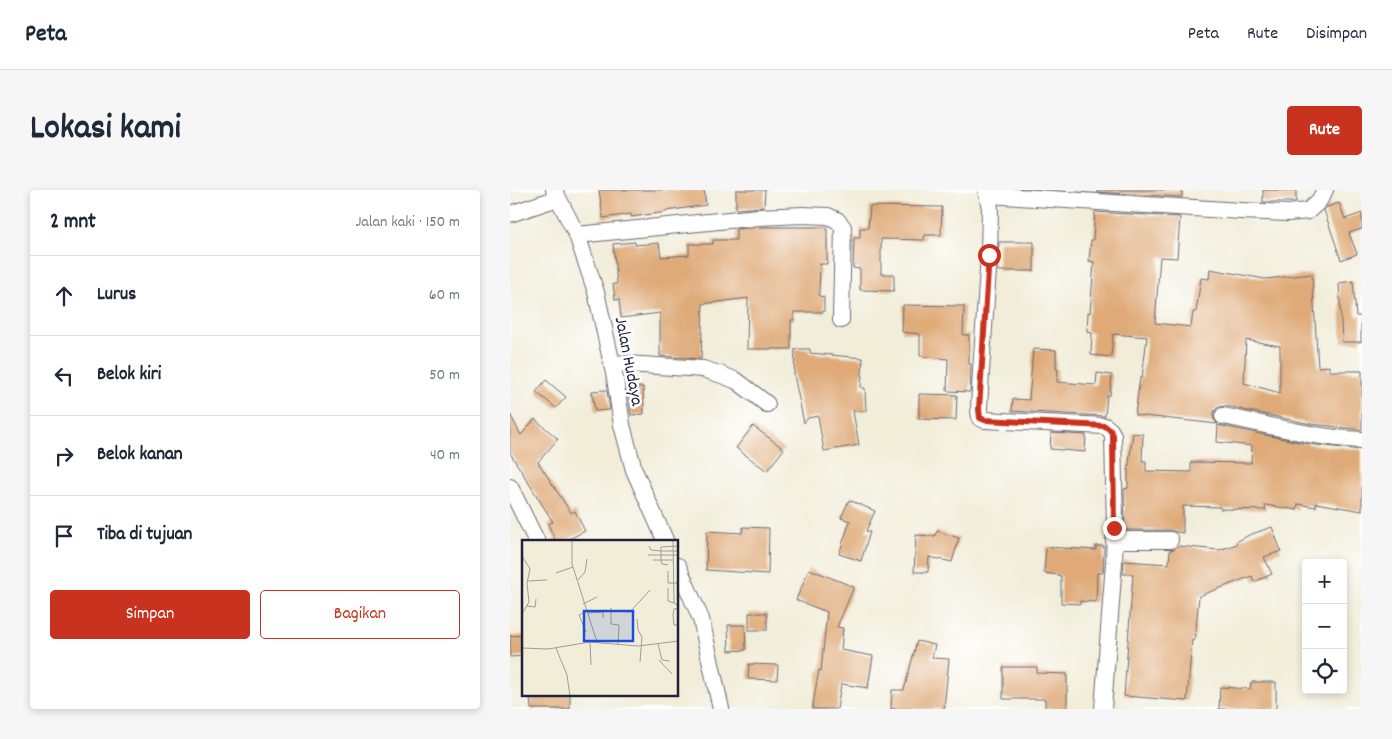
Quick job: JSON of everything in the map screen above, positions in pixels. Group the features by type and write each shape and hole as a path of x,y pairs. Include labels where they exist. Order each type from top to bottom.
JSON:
{"street":[{"path":"1104,709 1114,540 1113,435 1105,426 985,420 980,418 989,255 990,208 987,192 1231,211 1288,213 1308,211 1319,200 1325,190"},
{"path":"510,214 556,194"},
{"name":"Jalan Hudaya","path":"556,194 577,235 596,292 612,363 622,425 634,470 665,540"},
{"path":"577,235 759,217 828,216 837,220 843,227 841,320"},
{"path":"612,363 703,370 722,374 737,381 767,404"},
{"path":"1223,416 1305,433 1362,440"},
{"path":"510,487 536,540"},
{"path":"1114,540 1170,540"},
{"path":"679,568 701,619 721,709"}],"building":[{"path":"599,190 704,190 706,205 631,217 631,214 603,218"},
{"path":"736,190 765,190 764,207 736,209"},
{"path":"1097,190 1182,190 1182,197 1097,192"},
{"path":"1263,190 1296,190 1296,202 1263,202"},
{"path":"1339,203 1345,219 1362,213 1362,229 1349,233 1357,254 1341,260 1324,210"},
{"path":"870,206 942,207 941,235 925,235 924,240 881,239 881,274 894,274 894,291 860,290 860,269 853,268 854,238 860,238 860,228 868,228"},
{"path":"1095,212 1180,217 1177,258 1160,257 1155,323 1191,327 1193,312 1196,312 1201,278 1209,279 1210,269 1265,279 1312,274 1318,367 1329,366 1329,371 1362,371 1362,430 1311,424 1225,406 1216,409 1213,414 1214,420 1218,424 1135,415 1147,337 1113,334 1111,357 1091,355 1092,333 1087,332 1094,262 1089,261 1091,240 1093,240","holes":["1246,340 1280,346 1280,393 1244,383"]},
{"path":"827,227 827,264 820,264 819,296 824,297 824,312 794,312 794,320 791,320 791,349 747,349 748,298 703,304 701,359 660,356 660,313 621,318 619,299 615,300 613,284 617,284 613,244 635,242 635,245 659,243 661,257 689,255 689,244 713,244 713,240 736,240 736,229"},
{"path":"999,242 1034,242 1034,271 998,271"},
{"path":"1353,281 1356,316 1361,316 1361,342 1342,342 1339,283"},
{"path":"903,305 964,306 963,335 969,335 970,392 947,391 948,359 920,356 920,334 902,332"},
{"path":"795,349 810,349 810,353 863,358 861,388 865,388 866,411 853,411 859,445 824,451 818,416 808,418 804,423 794,375"},
{"path":"1033,349 1056,350 1057,382 1096,385 1097,373 1112,375 1110,395 1107,395 1105,416 1012,411 1013,399 1029,400"},
{"path":"546,380 566,397 556,408 536,392"},
{"path":"643,387 644,414 631,415 627,388"},
{"path":"607,390 610,410 595,411 592,391"},
{"path":"919,394 957,395 956,420 919,419"},
{"path":"510,414 521,435 535,419 558,439 538,462 571,513 575,511 585,531 567,540 555,540 548,524 553,522 510,453"},
{"path":"1218,425 1308,444 1362,450 1362,511 1316,503 1316,507 1298,504 1297,510 1265,505 1266,510 1183,506 1183,533 1170,530 1125,530 1124,489 1128,488 1128,470 1133,433 1143,434 1142,461 1146,461 1146,471 1191,472 1191,462 1251,463 1252,446 1217,442"},
{"path":"753,426 784,449 767,471 736,448"},
{"path":"1051,433 1086,435 1085,452 1050,449"},
{"path":"849,500 875,511 866,531 870,532 861,561 839,554 850,521 841,518"},
{"path":"743,527 769,528 768,574 706,570 707,531 742,533"},
{"path":"1272,527 1281,551 1264,557 1272,574 1254,582 1252,576 1199,596 1195,640 1192,640 1187,701 1124,696 1133,574 1123,574 1124,561 1169,564 1170,550 1178,546 1219,550 1237,544 1236,542 1249,535"},
{"path":"937,531 959,538 952,562 929,557 928,572 914,572 916,535 935,536"},
{"path":"1096,546 1104,546 1103,573 1097,573 1096,602 1080,601 1080,604 1061,603 1061,576 1044,573 1046,547 1096,550"},
{"path":"809,569 854,587 837,627 843,628 841,650 873,656 868,688 841,684 837,709 812,709 819,670 821,671 827,612 796,600"},
{"path":"749,613 767,613 767,630 749,630"},
{"path":"728,625 745,625 746,650 729,651"},
{"path":"522,635 522,656 510,657 510,636"},
{"path":"917,641 935,645 932,658 949,659 944,709 891,709 892,690 904,690"},
{"path":"749,664 778,665 777,680 748,679"},
{"path":"1003,667 1037,667 1037,673 1067,674 1067,709 1045,709 1045,699 1003,699"},
{"path":"1251,682 1276,682 1276,709 1219,709 1220,687 1250,689"},
{"path":"530,697 570,697 570,709 531,709"}],"route":[{"path":"989,255 980,418 985,420 1105,426 1110,430 1113,435 1114,528"}]}
